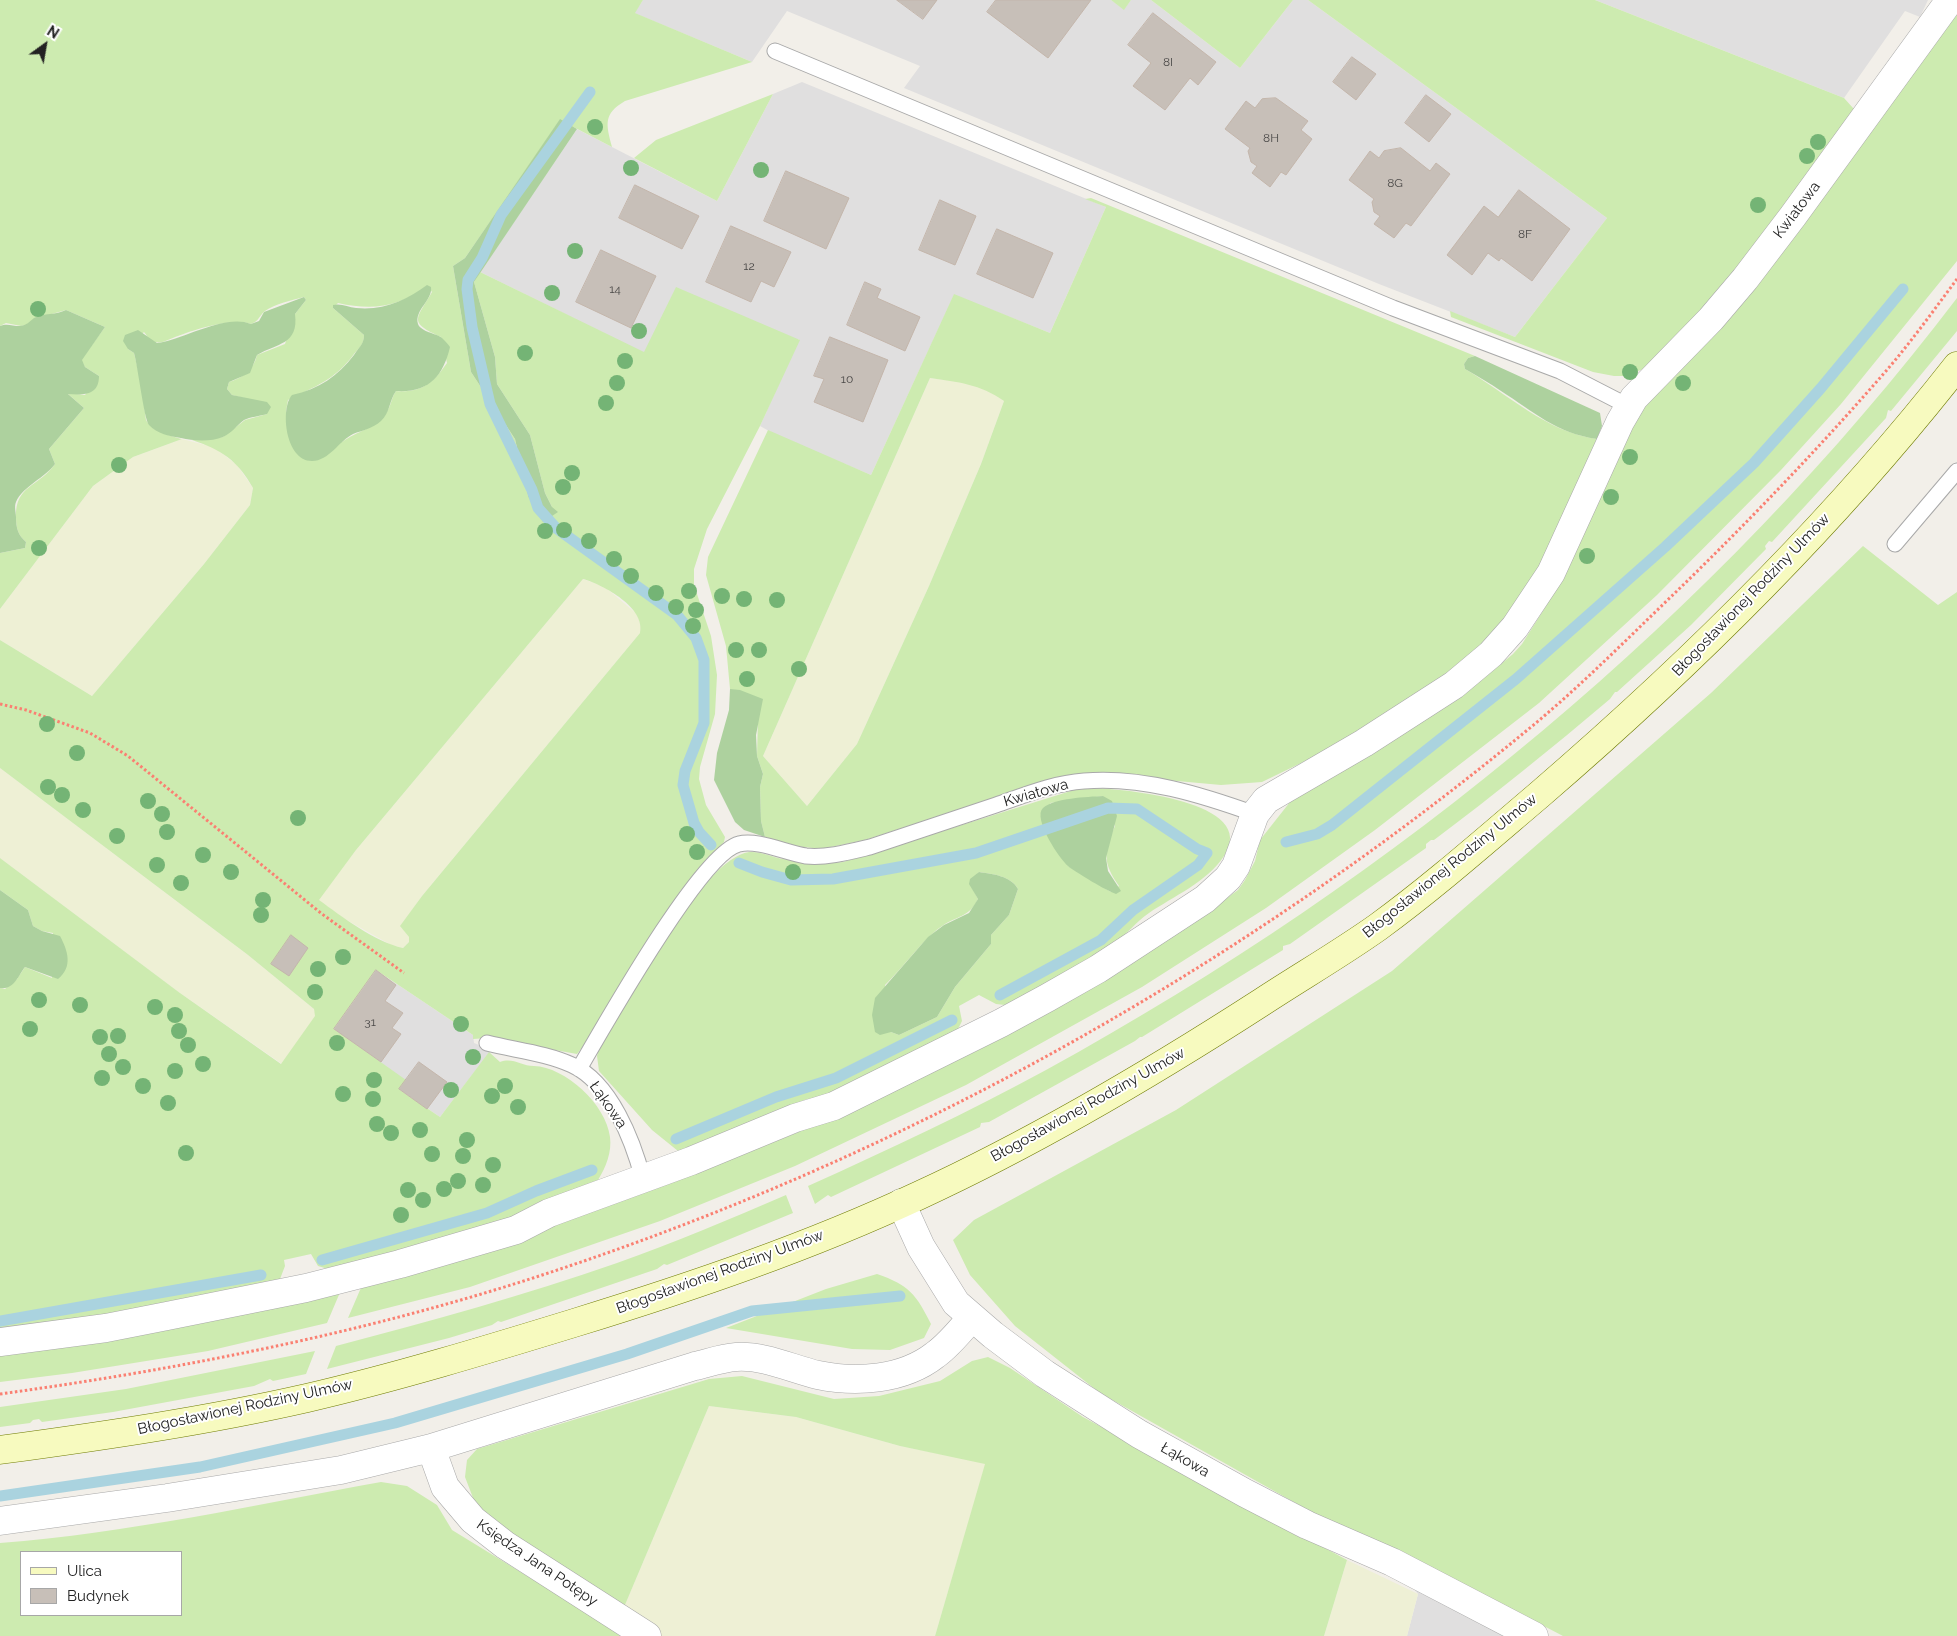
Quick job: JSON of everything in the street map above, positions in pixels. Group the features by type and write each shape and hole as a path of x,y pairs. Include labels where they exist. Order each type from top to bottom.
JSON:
{"main road":[{"name":"Błogosławionej Rodziny Ulmów","path":"0,1450 95,1437 307,1398 460,1357 706,1280 792,1249 901,1203 1014,1149 1179,1055 1378,927 1453,868 1588,752 1692,657 1840,504 1925,407 1957,366"}],"street":[{"name":"Kwiatowa","path":"1255,814 1271,796 1364,743 1454,685 1497,648 1529,609 1551,573 1628,406 1711,319 1745,279 1950,0"},
{"path":"0,1342 141,1321 306,1288 390,1267 516,1230 549,1213 643,1179 795,1118 834,1106 1001,1024 1098,969 1220,887 1236,866 1255,814"},
{"name":"Łąkowa","path":"901,1203 936,1274 956,1303 1045,1374 1139,1434 1262,1502 1392,1562 1534,1636"},
{"path":"0,1521 167,1498 341,1470 431,1448 695,1366 736,1357 774,1362 819,1375 854,1379 887,1376 916,1368 935,1355 972,1317"},
{"name":"Księdza Jana Potępy","path":"431,1448 445,1487 472,1520 505,1545 646,1636"}],"lane":[{"path":"775,52 1393,308 1560,372 1628,406"},
{"path":"1895,544 1957,471"},
{"name":"Kwiatowa","path":"579,1069 690,890 724,852 736,844 748,842 782,852 819,856 862,849 1051,786 1084,781 1130,782 1182,792 1216,800 1255,814"},
{"name":"Łąkowa","path":"487,1043 561,1061 579,1069 599,1088 628,1132 643,1179"}],"path":[{"path":"0,704 26,710 90,733 128,756 322,914 404,973"}],"shaded area":[{"path":"643,0 1111,0 1124,9 1131,0 1151,0 1240,68 1293,0 1308,0 1607,218 1515,337 1379,284 904,88 920,66 787,11 752,62 634,13"},
{"path":"1595,0 1928,0 1920,17 1905,11 1844,98"},
{"path":"802,82 1106,207 1050,333 954,295 871,475 778,436 760,426 799,339 644,353 480,272 577,129 717,201 773,94"},
{"path":"376,970 473,1035 474,1043 491,1050 440,1117 399,1089 334,1029"},
{"path":"1392,1562 1534,1636 1407,1636 1418,1594"}],"green space":[{"path":"0,0 643,0 635,13 752,62 625,101 613,110 608,120 608,132 612,147 560,120 465,258 453,266 471,372 515,439 528,496 552,507 545,493 530,435 497,384 495,357 474,282 480,272 644,352 676,287 800,340 760,426 707,529 694,569 694,585 711,636 717,675 715,714 700,767 699,779 706,805 725,837 724,842 681,890 577,1054 488,1038 473,1039 473,1035 376,970 334,1029 406,1080 400,1090 440,1117 489,1052 500,1062 513,1061 529,1066 546,1068 571,1080 592,1100 601,1112 607,1125 610,1148 606,1165 598,1180 537,1203 501,1223 328,1269 318,1266 311,1254 284,1260 285,1266 280,1279 256,1288 0,1333 0,988 5,989 17,979 25,967 52,978 53,933 42,931 33,926 28,910 0,890 0,858 180,993 281,1064 315,1016 314,1009 248,955 0,768 0,640 92,696 204,564 250,505 253,488 235,463 220,452 192,440 223,437 245,420 267,414 244,398 232,395 227,389 229,382 247,372 256,360 257,355 285,344 295,314 306,300 304,297 274,306 265,311 251,324 235,322 215,325 194,330 161,342 152,341 144,332 128,349 134,353 141,382 146,420 157,430 182,439 133,457 93,486 0,609 0,553 25,548 26,542 19,534 16,525 19,498 29,487 49,472 55,464 49,449 84,408 67,393 85,395 99,376 85,367 81,360 105,327 66,310 34,319 29,324 21,326 6,323 0,326","holes":["427,286 432,292 418,319 419,324 423,328 441,337 447,363 437,376 419,388 396,391 388,411 381,418 371,426 342,442 288,433 286,411 288,400 316,386 340,370 363,341 364,335 333,308 338,303 363,307 396,303","583,579 602,586 622,599 637,615 640,633 422,896 400,926 409,937 409,942 403,948 381,940 359,928 319,900 356,850"]},
{"path":"1111,0 1131,0 1124,10"},
{"path":"1151,0 1293,0 1240,68"},
{"path":"1308,0 1595,0 1844,98 1853,108 1861,111 1711,304 1646,368 1625,376 1593,372 1451,317 1450,311 1515,337 1607,218"},
{"path":"1957,7 1957,261 1841,404 1781,470 1657,595 1539,703 1375,830 1266,908 1142,987 966,1085 795,1166 660,1221 470,1287 348,1318 363,1283 513,1241 677,1181 833,1118 1216,906 1238,890 1255,861 1260,840 1290,802 1460,698 1513,654 1522,644 1546,606 1632,422"},
{"path":"773,94 717,201 634,158 656,140"},
{"path":"560,119 577,129 474,282 495,357 497,384 530,435 545,493 552,507 558,512 543,522 528,496 515,439 471,372 453,266 465,258"},
{"path":"1091,198 1475,356 1468,358 1464,364 1465,369 1544,420 1561,429 1597,439 1535,574 1498,630 1452,673 1332,748 1262,782 1221,785 1100,774 1060,777 865,840 821,849 796,846 765,837 761,821 760,787 763,774 757,756 758,718 730,689 726,646 706,575 708,557 768,430 871,475 954,294 1050,333 1106,207 1085,199","holes":["930,378 977,387 1004,401 981,464 929,586 857,744 807,806 763,756"]},
{"path":"427,285 431,287 431,292 419,314 418,324 422,329 442,338 450,347 447,358 438,375 425,386 407,391 396,391 384,418 378,424 348,437 324,458 312,461 303,459 296,453 287,433 286,411 288,402 292,395 327,381 354,355 364,338 364,335 333,308 333,305 376,308 403,300"},
{"path":"304,297 306,300 295,314 294,332 290,337 285,342 257,355 250,373 229,382 227,389 232,395 267,402 271,407 267,414 244,420 226,435 218,439 208,440 191,440 160,433 149,425 134,353 128,349 123,341 125,335 138,330 157,343 217,324 241,322 251,324 259,321 264,312"},
{"path":"1957,298 1957,331 1891,411 1888,410 1886,418 1772,542 1769,541 1765,546 1766,549 1691,625 1615,692 1610,699 1501,789 1434,840 1431,840 1426,844 1426,848 1290,944 1283,946 1283,950 1142,1037 989,1122 981,1123 980,1127 831,1197 828,1195 815,1204 808,1186 868,1159 1017,1086 1175,995 1302,913 1424,825 1542,731 1655,631 1762,526 1863,414"},
{"path":"66,310 105,327 82,360 85,367 99,376 98,383 93,391 89,393 68,394 84,408 49,449 55,464 19,496 15,504 17,528 19,534 26,542 25,548 0,553 0,326 22,326 38,316"},
{"path":"1475,356 1600,413 1602,426 1597,439 1557,427 1465,369 1464,364 1468,358"},
{"path":"930,378 971,383 989,390 1004,401 981,464 929,586 857,744 807,806 763,756"},
{"path":"182,439 214,447 237,465 253,488 250,505 204,564 92,696 0,640 0,609 93,486 133,457"},
{"path":"1863,546 1938,605 1957,592 1957,1636 1563,1636 1494,1600 1331,1523 1100,1393 1015,1326 970,1275 953,1240 974,1220 1176,1110 1392,971 1711,693"},
{"path":"583,579 605,587 638,615 641,627 640,633 422,896 401,926 409,937 409,942 403,948 393,946 343,918 318,900 356,850"},
{"path":"730,689 740,690 763,699 756,735 757,756 763,774 760,787 761,821 765,837 744,830 735,822 714,780 717,753 729,710"},
{"path":"0,768 248,955 314,1009 316,1016 282,1064 180,993 0,858"},
{"path":"1094,788 1157,795 1207,811 1223,822 1230,837 1224,856 1209,873 1190,888 1149,913 1115,943 1075,968 1005,1005 996,1004 979,995 959,1006 962,1021 956,1033 950,1037 818,1098 807,1099 678,1151 652,1130 599,1071 597,1056 601,1042 647,966 689,904 710,879 730,860 753,852 806,862 843,862 1074,790","holes":["1103,796 1115,826 1108,843 1106,857 1110,871 1119,886 1111,892 1068,866 1050,803","979,872 1006,878 1018,889 1009,915 991,935 991,944 955,987 937,1017 899,1035 891,1032 885,985 937,930 972,909 978,899 970,884"]},
{"path":"1103,796 1112,801 1117,816 1106,858 1108,871 1121,891 1116,894 1099,886 1069,867 1048,839 1041,820 1043,808 1055,802"},
{"path":"979,872 1006,878 1018,889 1009,915 991,935 991,944 955,987 937,1017 899,1035 891,1032 880,1035 875,1032 872,1015 875,998 928,937 944,925 969,913 978,899 969,884 970,879"},
{"path":"0,890 28,910 33,926 42,931 60,936 68,959 66,969 58,979 25,967 12,985 0,988"},
{"path":"786,1195 793,1213 667,1265 664,1264 657,1269 501,1322 498,1321 492,1325 327,1369 336,1346 478,1307 582,1275 681,1239"},
{"path":"877,1274 897,1282 916,1298 931,1324 924,1338 890,1350 852,1349 726,1328 826,1289"},
{"path":"341,1290 327,1323 208,1351 72,1373 0,1382 0,1353"},
{"path":"315,1351 306,1374 273,1381 270,1379 254,1386 113,1412 42,1422 39,1419 33,1420 30,1423 0,1427 0,1407 126,1389"},
{"path":"988,1357 1010,1368 1083,1417 1347,1560 1324,1636 935,1636 985,1464 900,1446 796,1417 709,1406 622,1612 497,1528 475,1503 465,1477 467,1460 477,1449 709,1379 742,1376 834,1399 879,1396 940,1381 972,1361"},
{"path":"709,1406 796,1417 900,1446 986,1463 935,1636 660,1636 622,1612"},
{"path":"381,1482 407,1486 437,1505 452,1530 625,1636 0,1636 0,1543 96,1532 239,1509"},
{"path":"1347,1560 1418,1594 1407,1636 1324,1636"}],"building":[{"path":"897,0 937,0 923,19"},
{"path":"996,0 1091,0 1048,58 987,12"},
{"path":"1153,13 1216,62 1198,85 1190,78 1165,110 1133,86 1151,63 1128,45"},
{"path":"1352,57 1376,74 1356,100 1333,82"},
{"path":"1426,95 1451,114 1429,142 1405,123"},
{"path":"1276,98 1308,121 1301,130 1312,139 1286,175 1281,172 1270,187 1252,173 1257,166 1251,162 1248,151 1250,148 1225,129 1246,101 1255,108 1262,99"},
{"path":"1401,148 1430,171 1436,163 1450,174 1411,226 1406,223 1394,238 1374,224 1380,216 1374,212 1372,202 1374,199 1349,180 1370,151 1379,158 1384,151"},
{"path":"786,171 849,198 826,249 764,221"},
{"path":"635,185 699,216 682,249 619,218"},
{"path":"1519,190 1570,229 1532,281 1501,258 1499,261 1488,253 1472,275 1447,255 1484,206 1498,217"},
{"path":"940,200 976,216 955,265 919,250"},
{"path":"731,226 791,252 774,287 761,281 751,302 706,282"},
{"path":"997,229 1053,253 1033,298 977,274"},
{"path":"601,250 656,276 631,328 576,302"},
{"path":"865,282 881,289 877,298 920,317 905,351 847,325"},
{"path":"830,337 888,360 863,422 814,402 824,379 814,376"},
{"path":"291,935 308,948 289,976 271,964"},
{"path":"376,970 396,985 385,1001 403,1013 392,1028 401,1034 381,1062 334,1029"},
{"path":"419,1062 447,1082 427,1109 399,1089"}],"waterway":[{"path":"590,92 501,215 482,258 468,280 467,289 472,327 490,404 532,490 538,508 556,528 677,615 696,638 704,660 704,723 685,771 683,785 694,823 699,832 711,845"},
{"path":"1286,842 1317,834 1332,825 1516,679 1665,547 1754,463 1821,388 1903,289"},
{"path":"739,863 791,880 833,879 976,853 1108,808 1137,809 1197,849 1207,853 1198,865 1133,910 1101,940 1000,995"},
{"path":"676,1139 776,1097 836,1078 952,1020"},
{"path":"322,1260 487,1213 536,1191 592,1170"},
{"path":"0,1321 261,1275"},
{"path":"0,1496 200,1467 395,1423 627,1354 752,1311 900,1296"}]}
